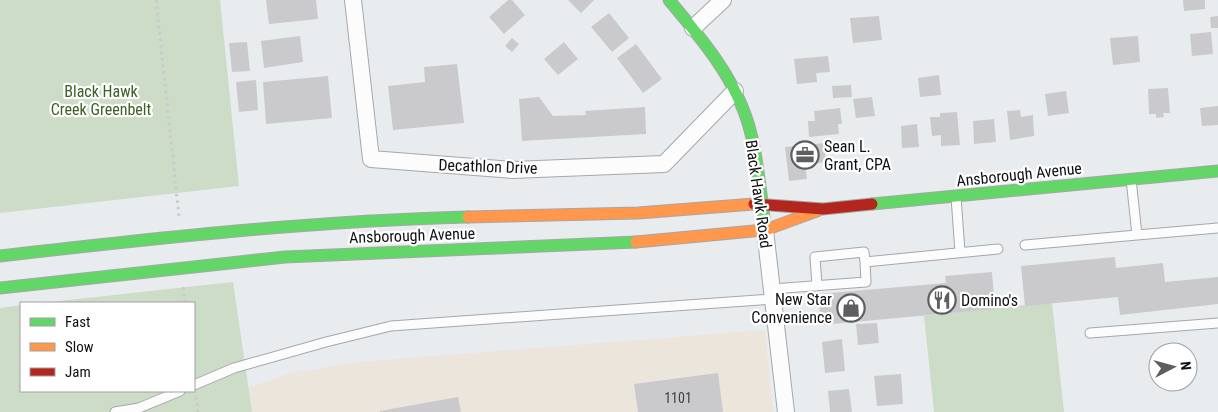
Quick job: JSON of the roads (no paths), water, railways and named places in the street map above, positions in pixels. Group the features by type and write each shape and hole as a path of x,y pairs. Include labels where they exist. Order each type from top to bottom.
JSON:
{"main road":[{"name":"Black Hawk Road","path":"669,0 719,61 735,91 747,121 755,149 765,230"},
{"name":"Ansborough Avenue","path":"0,256 181,235 390,219 638,213 762,203 823,209 1218,171"},
{"name":"Ansborough Avenue","path":"0,288 285,257 643,242 765,230 823,209"}],"street":[{"name":"Decathlon Drive","path":"353,0 371,159 512,170 664,164 735,91"},
{"path":"693,28 723,0"},
{"name":"Black Hawk Road","path":"765,230 786,412"}],"lane":[{"path":"1131,179 1137,235"},
{"path":"956,196 960,252"},
{"path":"1025,245 1218,228"},
{"path":"864,262 998,249"},
{"path":"195,385 234,368 391,326 773,294 818,286 866,282 864,252 815,257 818,286"},
{"path":"1090,333 1218,323"},
{"path":"115,412 139,408 178,392"}],"place":[{"name":"Sean L. Grant, CPA","path":"805,155"},
{"name":"Domino's","path":"942,300"},
{"name":"New Star Convenience","path":"851,308"}],"park label":[{"name":"Black Hawk Creek Greenbelt","path":"101,100"}]}
